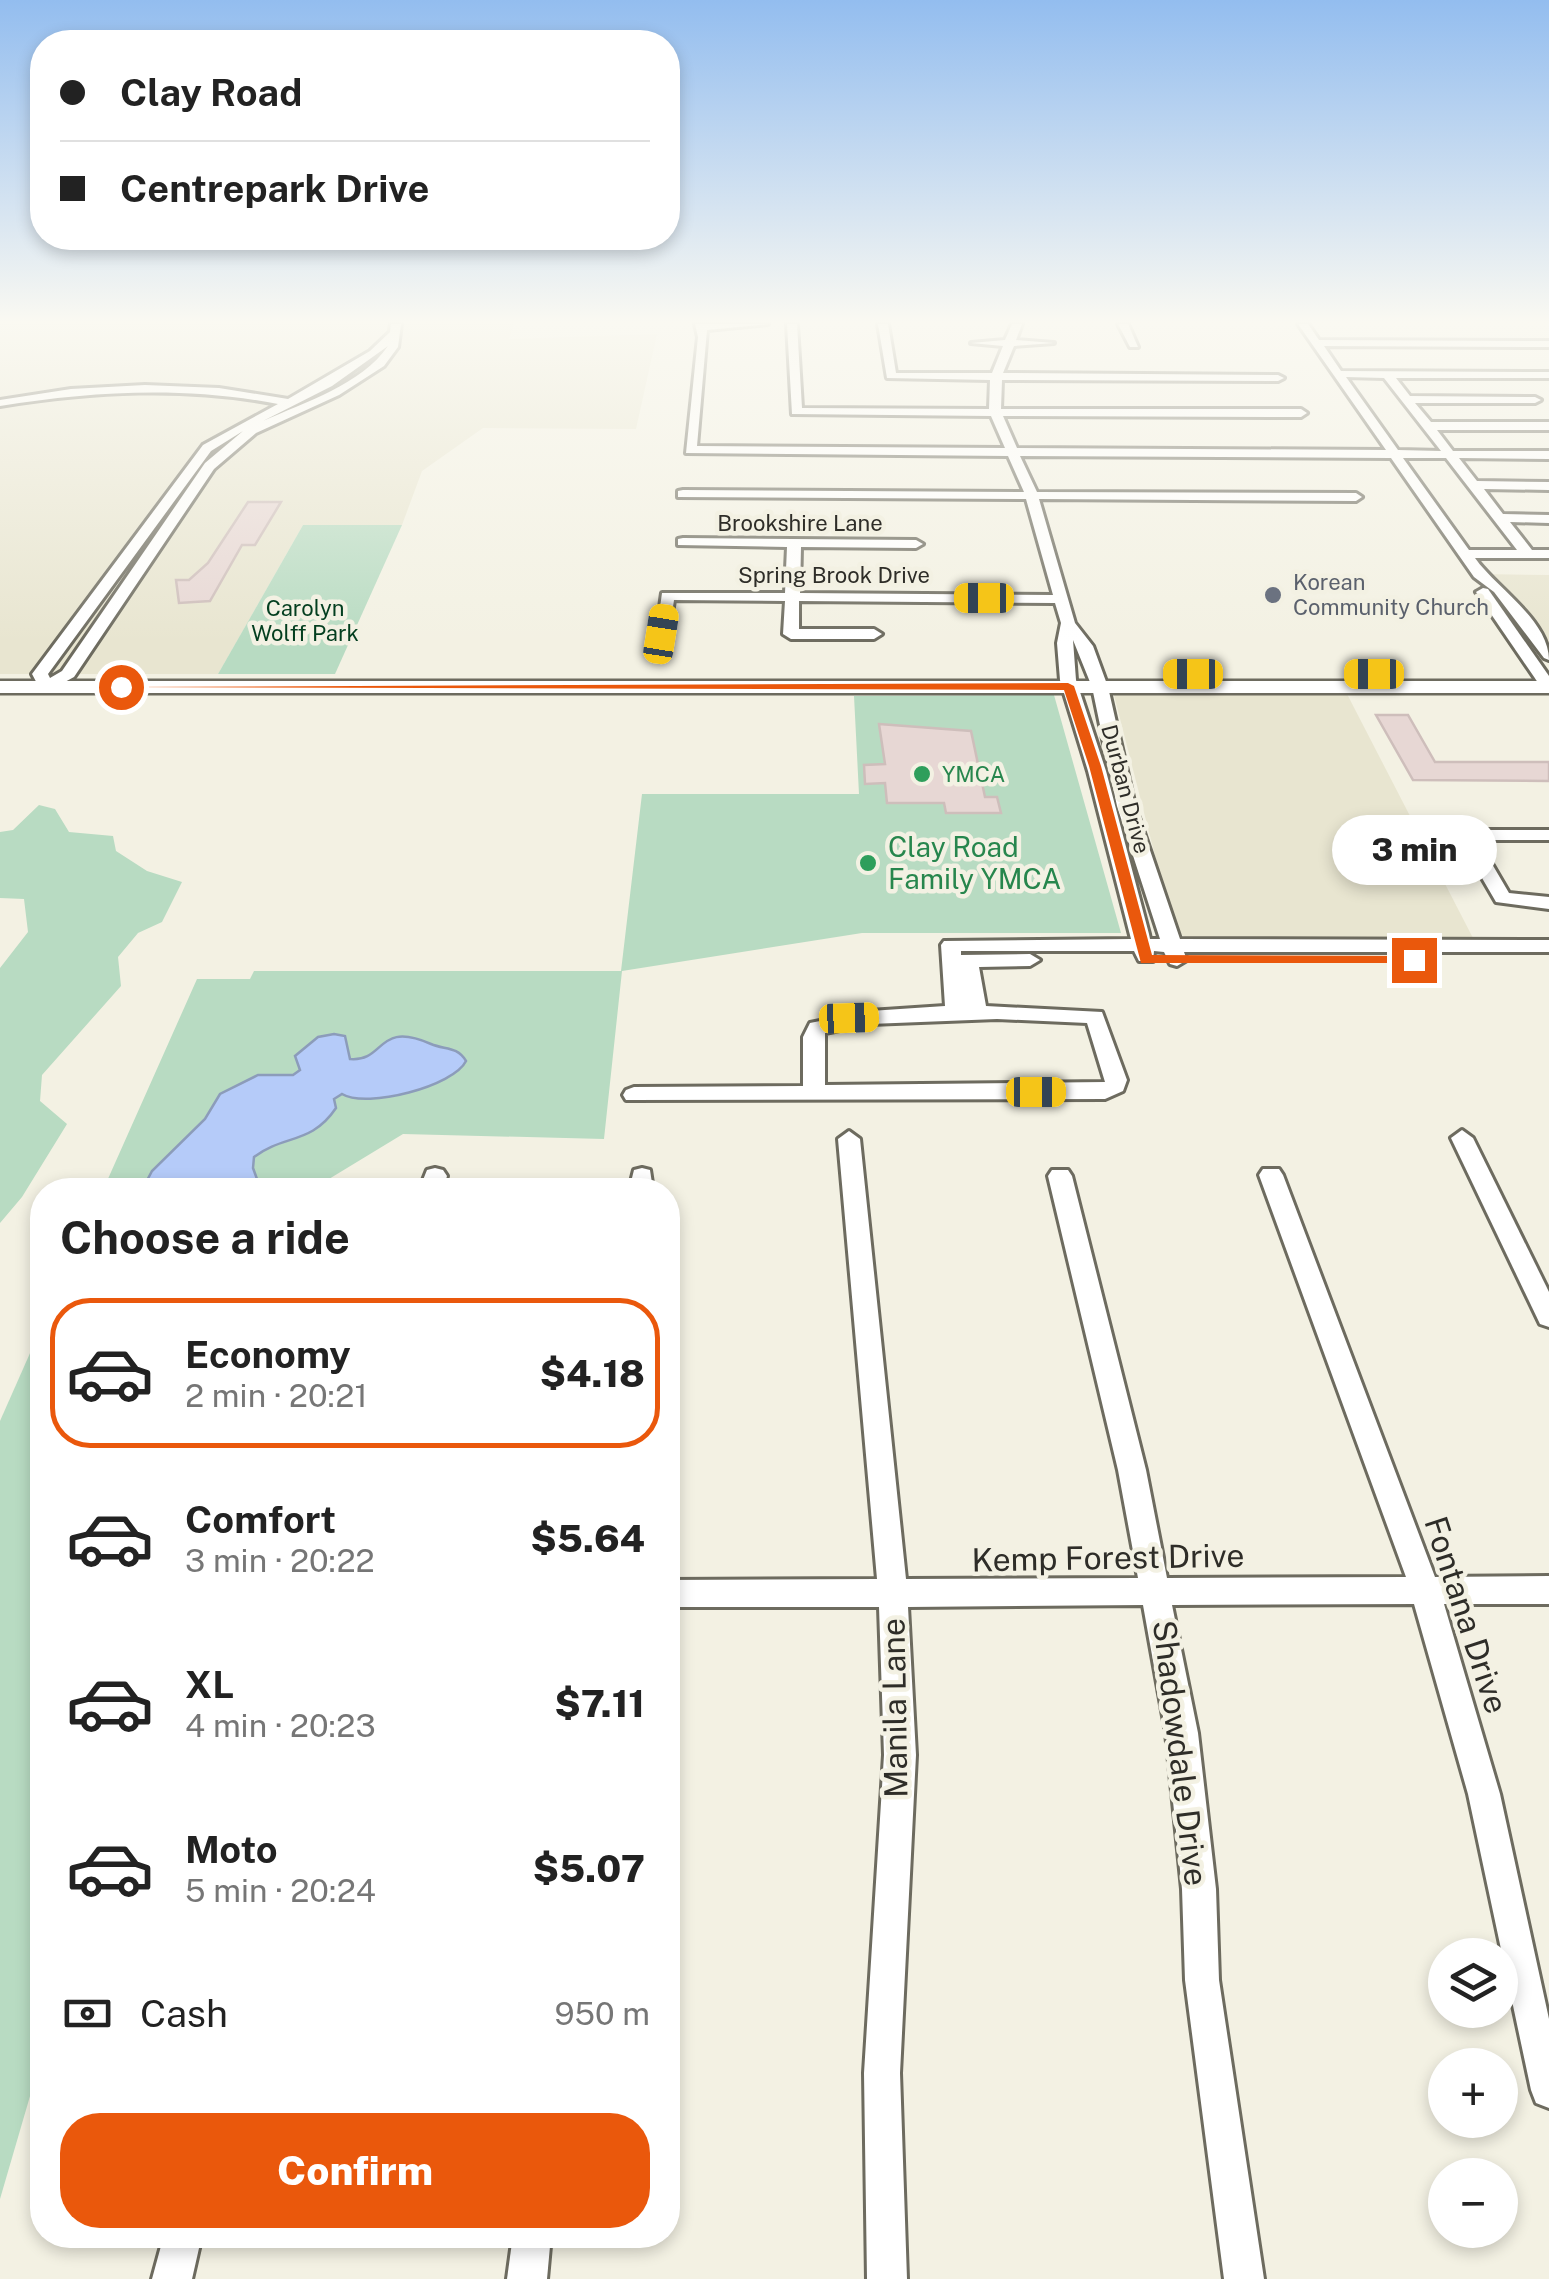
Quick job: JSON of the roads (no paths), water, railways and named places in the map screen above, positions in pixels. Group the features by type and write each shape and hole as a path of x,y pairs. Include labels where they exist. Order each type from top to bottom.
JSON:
{"main road":[{"path":"0,674 43,680 1098,681 1547,672"},
{"path":"0,686 68,674 348,680"}],"street":[{"path":"43,680 207,448 233,430"},
{"path":"68,674 209,466 252,430"},
{"path":"692,430 690,450 1549,455"},
{"name":"Durban Drive","path":"1002,430 1032,496 1068,623 1085,646 1098,681 1119,780 1175,953"},
{"path":"1376,430 1479,574 1482,590 1547,672"},
{"path":"1431,430 1526,554"},
{"path":"1474,485 1549,486"},
{"path":"683,494 1356,498"},
{"path":"1499,518 1549,518"},
{"name":"Brookshire Lane","path":"683,542 916,544"},
{"path":"794,543 791,634 874,634"},
{"path":"1464,554 1549,554"},
{"name":"Spring Brook Drive","path":"661,634 667,596 1062,599"},
{"name":"Durban Drive","path":"1068,623 1063,644 1067,681 1095,766 1144,953"},
{"path":"1549,835 1466,835 1503,898 1549,903"},
{"path":"966,1014 956,1008 964,988 957,955 1377,953 1549,946"},
{"path":"1377,953 1549,962"},
{"path":"634,1094 814,1094 1104,1091 1115,1086 1106,1042 1095,1018 966,1014 849,1018 818,1028 813,1037 814,1094"},
{"path":"1462,1138 1549,1317"},
{"name":"Manila Lane","path":"849,1139 894,1592 900,1756 882,2073 887,2279"},
{"name":"Fontana Drive","path":"1271,1174 1315,1304 1371,1437 1425,1592 1477,1766 1530,2022 1549,2090"},
{"name":"Shadowdale Drive","path":"1060,1176 1158,1590 1188,1780 1202,1980 1244,2279"},
{"name":"Kemp Forest Drive","path":"680,1594 1549,1590"},
{"path":"172,2279 179,2248"},
{"path":"527,2279 531,2248"}],"water":[{"path":"345,1036 350,1059 370,1055 400,1037 455,1051 466,1061 445,1079 409,1092 370,1099 342,1094 334,1099 336,1108 317,1128 254,1157 257,1178 148,1178 205,1119 220,1094 258,1075 293,1075 300,1070 295,1056 318,1037"}],"place":[{"name":"Korean Community Church","path":"1273,595"},
{"name":"YMCA","path":"922,774"},
{"name":"Clay Road Family YMCA","path":"868,863"}],"park label":[{"name":"Carolyn Wolff Park","path":"305,620"}]}
